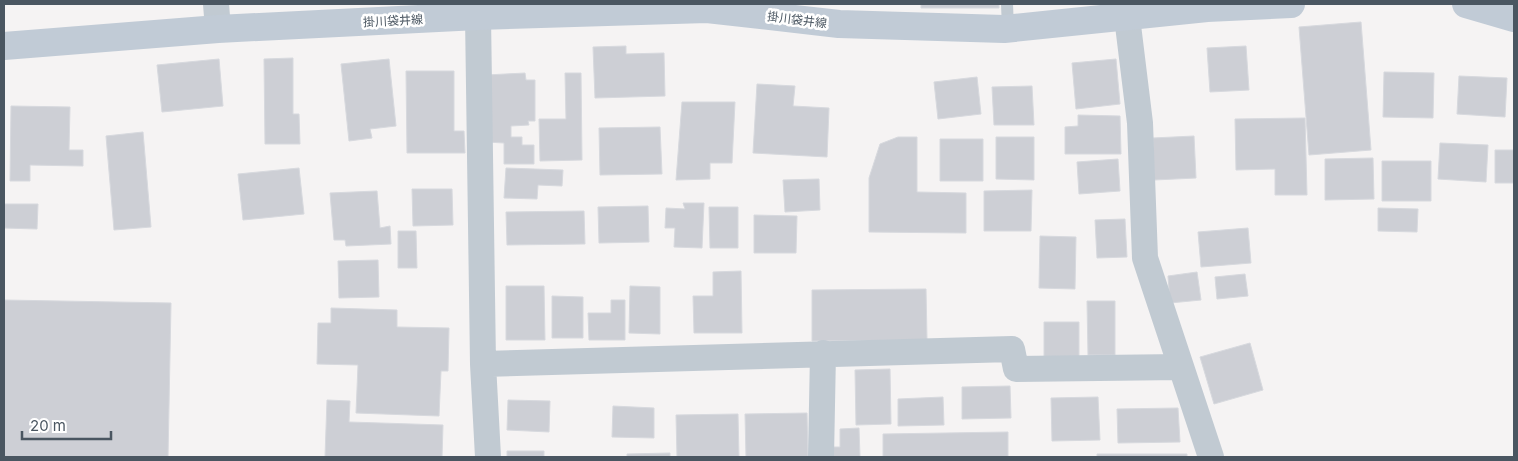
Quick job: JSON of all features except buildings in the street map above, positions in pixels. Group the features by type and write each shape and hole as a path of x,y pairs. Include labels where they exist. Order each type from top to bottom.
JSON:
{"main road":[{"name":"掛川袋井線","path":"4,46 217,16 478,16 707,9 839,24 1008,16 1127,17 1207,8 1291,4"},
{"path":"1466,4 1514,18"}],"street":[{"path":"478,16 483,364 488,457"},
{"path":"1127,17 1140,123 1145,258 1211,457"},
{"path":"483,364 1012,349 1016,369 1181,367"},
{"path":"821,457 823,353"}]}
